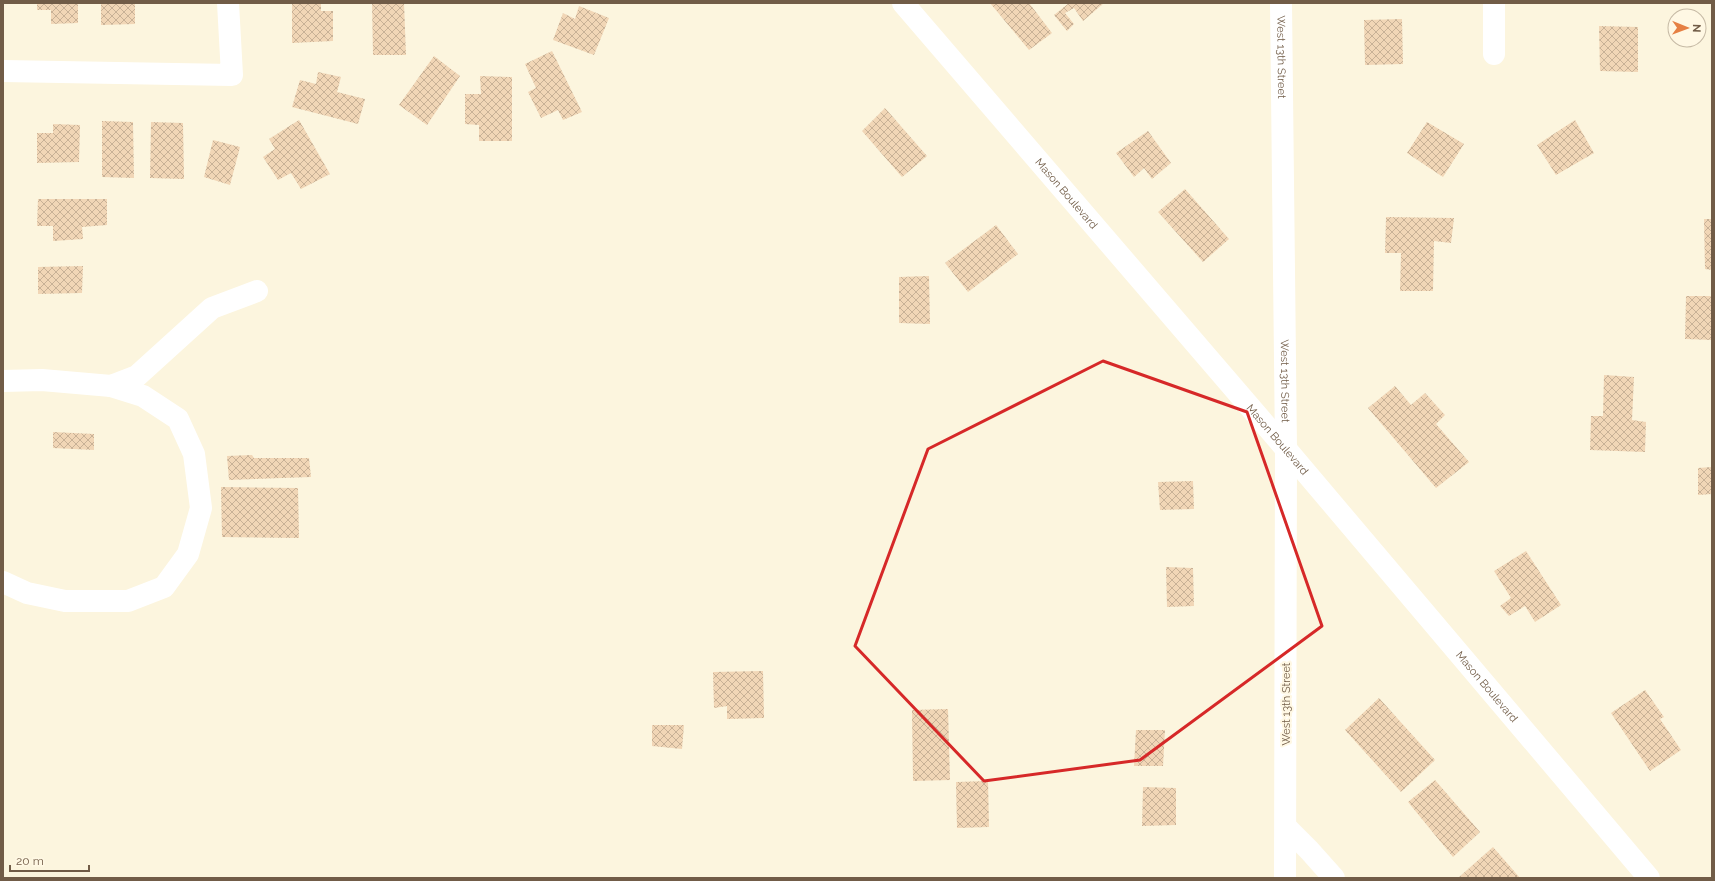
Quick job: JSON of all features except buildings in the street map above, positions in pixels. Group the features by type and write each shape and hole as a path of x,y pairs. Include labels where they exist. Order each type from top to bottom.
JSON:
{"street":[{"path":"3,71 232,75 228,3"},
{"name":"Mason Boulevard","path":"903,3 1286,450 1649,878"},
{"name":"West 13th Street","path":"1281,3 1286,450 1285,878"},
{"path":"1494,3 1494,54"},
{"path":"111,386 137,376 212,308 257,291"},
{"path":"3,381 42,380 111,386 143,396 178,419 194,454 201,508 188,554 164,587 128,601 65,601 27,593 3,582"},
{"path":"1286,827 1334,878"}],"highlighted area":[{"path":"1103,361 1247,412 1322,626 1140,760 984,781 855,646 928,449"}]}
